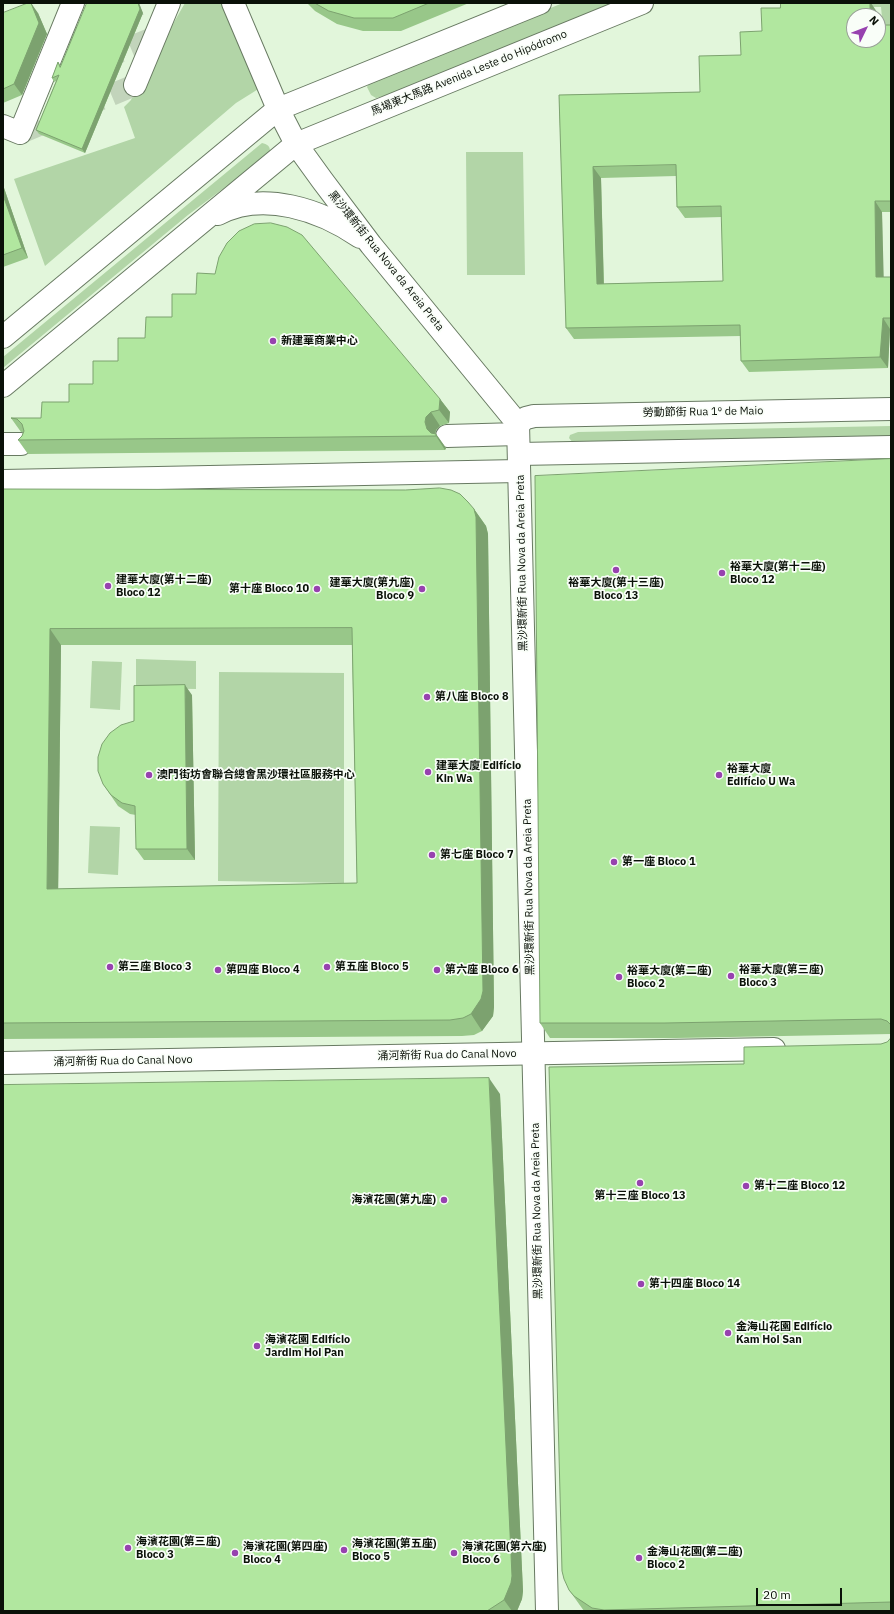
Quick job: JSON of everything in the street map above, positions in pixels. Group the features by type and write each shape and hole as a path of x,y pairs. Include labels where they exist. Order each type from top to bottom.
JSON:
{"main road":[{"path":"3,126 20,133 73,3"},
{"path":"135,85 168,3"},
{"name":"黑沙環新街 Rua Nova da Areia Preta","path":"233,3 278,108 296,144 519,446 547,1611"},
{"path":"3,337 278,108 540,3"},
{"name":"馬場東大馬路 Avenida Leste do Hipódromo","path":"197,226 296,144 642,3"},
{"path":"3,386 197,226 223,212 251,204 285,205 316,213 345,226 371,244"},
{"name":"勞動節街 Rua 1º de Maio","path":"519,446 526,418 534,416 891,408"},
{"path":"447,436 519,446"},
{"path":"3,481 519,446 891,446"},
{"name":"涌河新街 Rua do Canal Novo","path":"3,1063 797,1048"}],"green space":[{"path":"185,3 225,3 260,88 236,103 45,266 14,179 135,138 124,107 131,100 135,90"},
{"path":"563,3 616,3 387,95 376,98 371,95 367,87 371,80"},
{"path":"860,3 891,3 891,29 886,28 886,8 862,7"},
{"path":"262,143 269,147 270,151 268,155 188,215 3,368 3,357"},
{"path":"466,152 523,152 525,275 467,275"},
{"path":"891,426 891,438 574,444 569,438 570,435 578,432"},
{"path":"136,659 196,661 196,689 136,688"},
{"path":"92,661 122,662 120,710 90,708"},
{"path":"219,672 344,673 344,883 218,881"},
{"path":"90,826 120,827 118,875 88,873"}],"building":[{"path":"31,3 39,23 14,84 3,89 3,13"},
{"path":"87,3 138,3 140,9 82,149 36,130 59,75 52,78 58,62 60,67"},
{"path":"315,3 429,3 393,18 354,18 329,11"},
{"path":"781,3 870,3 870,8 846,8 846,48 886,48 886,25 891,25 891,201 875,201 876,277 891,277 891,318 883,318 880,357 741,361 740,325 566,328 559,95 700,92 699,56 741,55 740,32 762,31 761,8 780,8","holes":["676,165 677,207 721,206 723,281 597,284 593,167"]},
{"path":"3,195 22,248 3,255"},
{"name":"新建華商業中心","path":"271,223 287,227 302,235 440,399 439,410 431,412 426,417 425,422 427,429 431,433 436,434 436,436 18,440 24,431 22,424 17,419 11,418 41,418 42,402 69,402 69,384 93,384 93,361 118,361 118,338 145,338 146,317 172,317 172,294 196,294 197,273 215,274 219,257 227,243 239,231 254,224"},
{"name":"裕華大廈 Edifício U Wa","path":"891,459 891,1025 887,1021 881,1019 665,1023 540,1023 535,476"},
{"name":"建華大廈 Edifício Kin Wa","path":"440,488 451,490 460,494 468,502 474,509 476,517 483,991 481,999 471,1014 463,1018 450,1020 3,1023 3,489 405,490","holes":["352,628 357,883 47,889 50,629"]},
{"name":"澳門街坊會聯合總會黑沙環社區服務中心","path":"185,685 187,849 136,849 135,806 122,803 111,795 103,784 98,771 98,757 102,744 110,733 121,725 134,721 134,686"},
{"name":"金海山花園 Edifício Kam Hoi San","path":"891,1038 891,1602 604,1610 592,1608 574,1596 569,1590 562,1571 549,1067 744,1064 744,1047 881,1044 887,1042"},
{"name":"海濱花園 Edifício Jardim Hoi Pan","path":"489,1078 512,1576 511,1583 504,1600 487,1611 3,1611 3,1085"}],"tunnel":[{"path":"58,38 143,3"},
{"path":"100,60 155,37"},
{"path":"20,133 135,85"}],"place":[{"name":"新建華商業中心","path":"273,341"},
{"name":"裕華大廈(第十三座) Bloco 13","path":"616,570"},
{"name":"裕華大廈(第十二座) Bloco 12","path":"722,573"},
{"name":"建華大廈(第十二座) Bloco 12","path":"108,586"},
{"name":"第十座 Bloco 10","path":"317,589"},
{"name":"建華大廈(第九座) Bloco 9","path":"422,589"},
{"name":"第八座 Bloco 8","path":"427,697"},
{"name":"建華大廈 Edifício Kin Wa","path":"428,772"},
{"name":"澳門街坊會聯合總會黑沙環社區服務中心","path":"149,775"},
{"name":"裕華大廈 Edifício U Wa","path":"719,775"},
{"name":"第七座 Bloco 7","path":"432,855"},
{"name":"第一座 Bloco 1","path":"614,862"},
{"name":"第三座 Bloco 3","path":"110,967"},
{"name":"第五座 Bloco 5","path":"327,967"},
{"name":"第四座 Bloco 4","path":"218,970"},
{"name":"第六座 Bloco 6","path":"437,970"},
{"name":"裕華大廈(第三座) Bloco 3","path":"731,976"},
{"name":"裕華大廈(第二座) Bloco 2","path":"619,977"},
{"name":"第十三座 Bloco 13","path":"640,1183"},
{"name":"第十二座 Bloco 12","path":"746,1186"},
{"name":"海濱花園(第九座)","path":"444,1200"},
{"name":"第十四座 Bloco 14","path":"641,1284"},
{"name":"金海山花園 Edifício Kam Hoi San","path":"728,1333"},
{"name":"海濱花園 Edifício Jardim Hoi Pan","path":"257,1346"},
{"name":"海濱花園(第三座) Bloco 3","path":"128,1548"},
{"name":"海濱花園(第五座) Bloco 5","path":"344,1550"},
{"name":"海濱花園(第四座) Bloco 4","path":"235,1553"},
{"name":"海濱花園(第六座) Bloco 6","path":"454,1553"},
{"name":"金海山花園(第二座) Bloco 2","path":"639,1558"}]}
